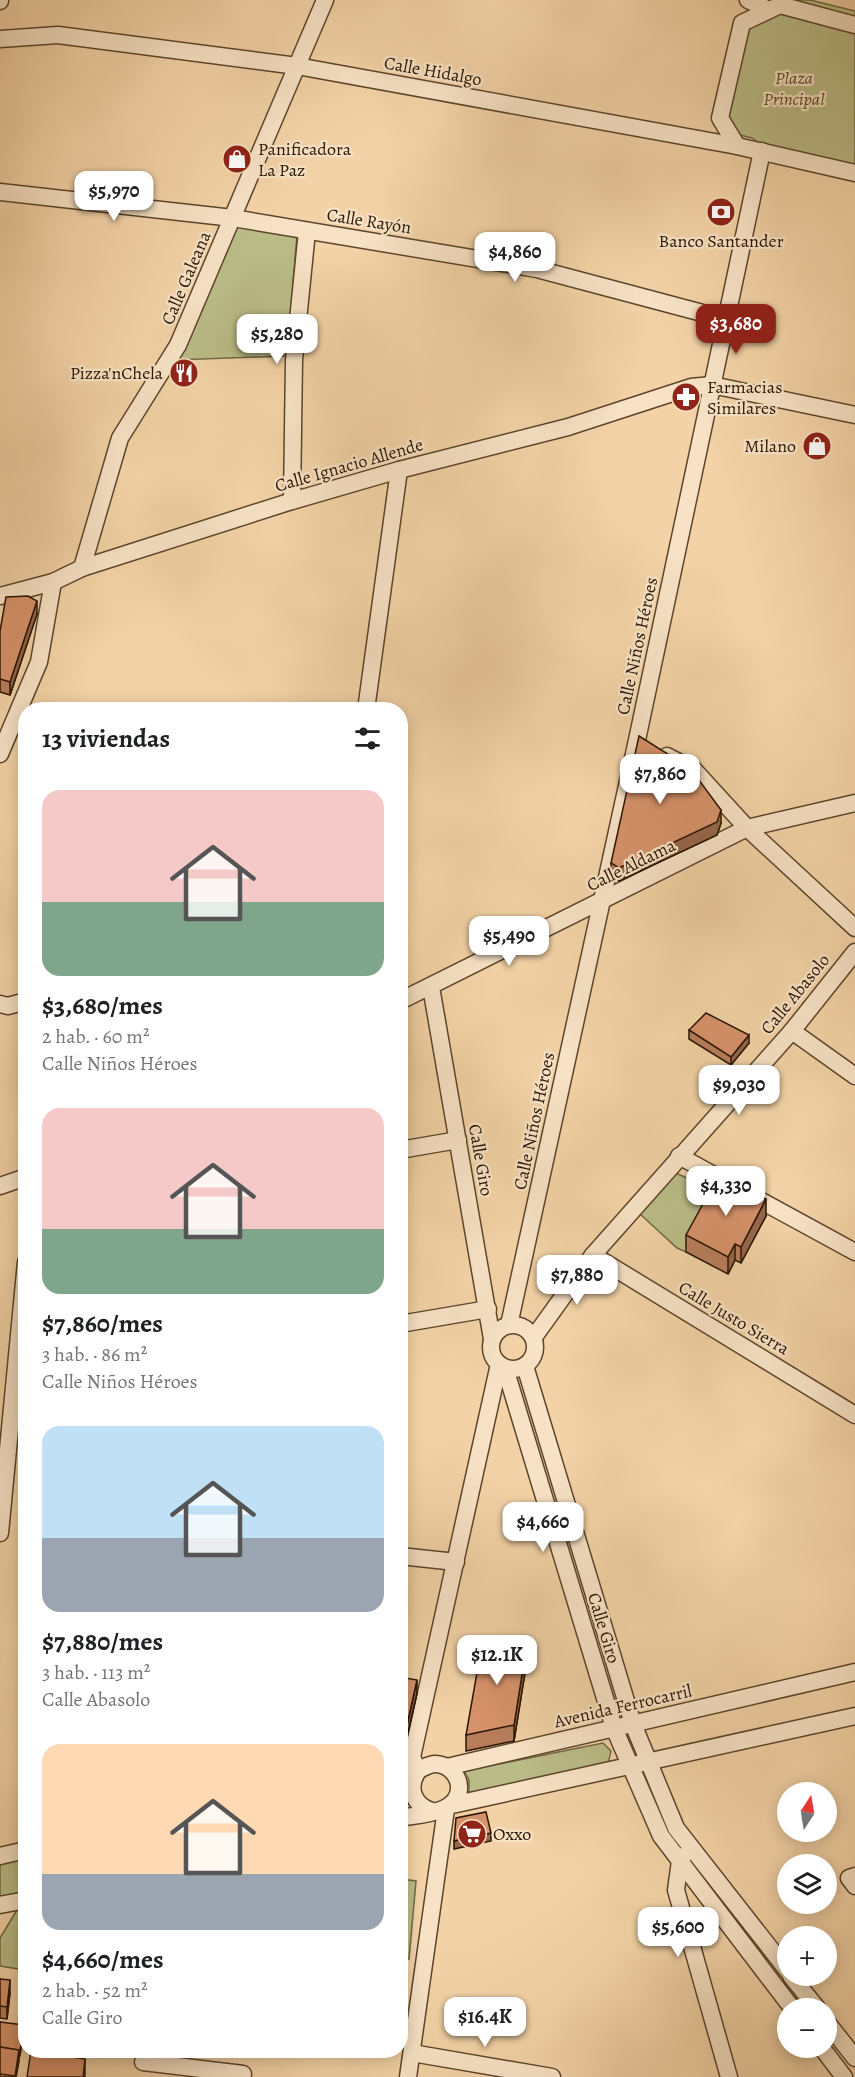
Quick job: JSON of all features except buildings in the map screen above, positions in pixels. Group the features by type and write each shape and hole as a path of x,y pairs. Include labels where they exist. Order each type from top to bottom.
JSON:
{"street":[{"name":"Calle Galeana","path":"82,568 120,438 178,345 325,0"},
{"path":"748,0 855,24"},
{"path":"737,146 720,118 742,23 777,5"},
{"name":"Calle Hidalgo","path":"0,39 58,35 297,66 737,146 855,174"},
{"name":"Calle Niños Héroes","path":"509,1324 637,740 762,151"},
{"name":"Calle Rayón","path":"0,192 232,218 537,269 725,319"},
{"path":"292,501 294,360 307,231"},
{"path":"712,385 855,415"},
{"name":"Calle Ignacio Allende","path":"0,596 53,582 82,568 292,501 399,470 568,427 691,387 712,385"},
{"path":"367,702 399,470"},
{"path":"22,702 39,662 53,582"},
{"path":"0,754 18,712"},
{"path":"637,740 694,770 747,828 855,928"},
{"name":"Calle Aldama","path":"408,997 747,828 855,802"},
{"name":"Calle Abasolo","path":"534,1336 593,1255 792,1031 855,952"},
{"name":"Calle Giro","path":"431,987 492,1340"},
{"path":"0,1004 8,1006 18,1003"},
{"path":"792,1031 855,1076"},
{"path":"408,1149 458,1140"},
{"path":"679,1156 855,1252"},
{"path":"0,1186 18,1180"},
{"name":"Calle Justo Sierra","path":"593,1255 855,1415"},
{"path":"408,1323 488,1309"},
{"path":"0,1533 7,1388 18,1315"},
{"path":"509,1324 524,1327 534,1336 536,1350 534,1356 519,1369 502,1366 491,1353 492,1340 496,1333 509,1324"},
{"path":"447,1767 454,1772 459,1786 456,1799 443,1808 420,1805 412,1793 413,1778 418,1771 412,1757 502,1366"},
{"name":"Calle Giro","path":"502,1366 614,1728 661,1836 784,1998"},
{"name":"Calle Giro","path":"525,1366 633,1724 676,1828 777,1957"},
{"path":"408,1557 456,1562"},
{"name":"Avenida Ferrocarril","path":"408,1773 418,1771 432,1764 447,1767 855,1672"},
{"path":"408,1816 855,1716"},
{"path":"408,2077 443,1808"},
{"path":"691,1846 680,1861 676,1890 729,2077"},
{"path":"0,1856 18,1852"},
{"path":"0,1905 18,1902"},
{"path":"799,1986 809,1998"},
{"path":"837,2035 855,2058"},
{"path":"412,2054 524,2075 552,2077"},
{"path":"830,2058 844,2077"},
{"path":"142,2063 243,2074"}],"green space":[{"name":"Plaza Principal","path":"792,0 810,0 855,11 855,179 766,148 752,138 740,135 725,112 744,27"},
{"path":"235,222 297,235 287,356 175,360"},
{"path":"673,1172 713,1189 686,1252 677,1248 640,1214"},
{"path":"603,1743 611,1751 608,1764 469,1793 469,1780 464,1771"},
{"path":"18,1860 18,1895 0,1899 0,1864"},
{"path":"408,1880 416,1881 408,1959"},
{"path":"17,1910 18,1969 0,1966 0,1938"}],"place":[{"name":"Panificadora La Paz","path":"237,159"},
{"name":"Banco Santander","path":"721,212"},
{"name":"Pizza'nChela","path":"184,373"},
{"name":"Farmacias Similares","path":"686,397"},
{"name":"Milano","path":"817,446"},
{"name":"Oxxo","path":"472,1834"}]}
